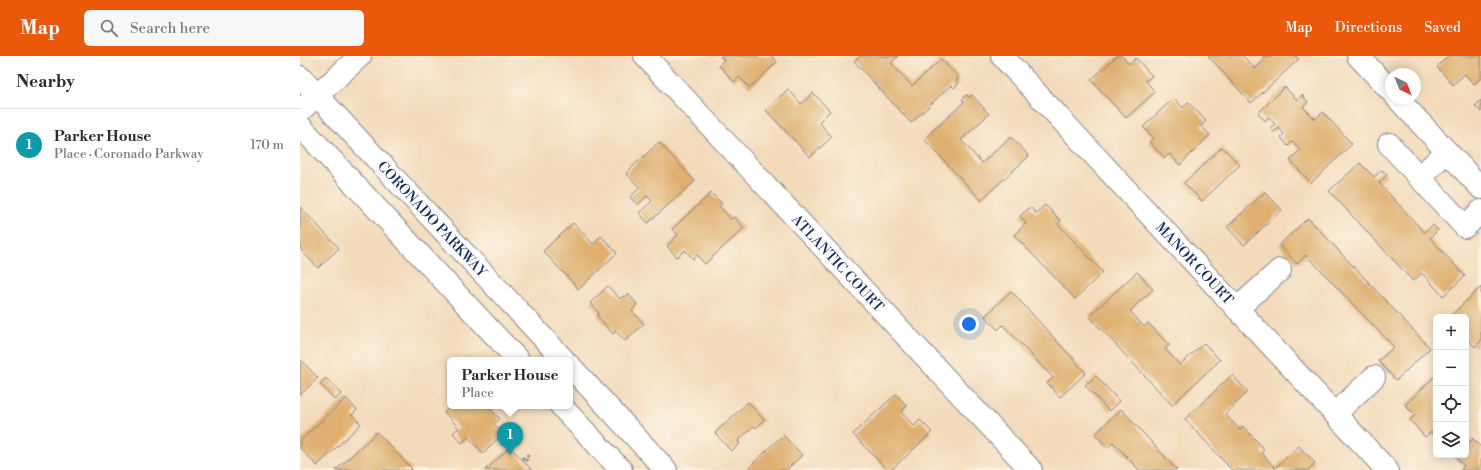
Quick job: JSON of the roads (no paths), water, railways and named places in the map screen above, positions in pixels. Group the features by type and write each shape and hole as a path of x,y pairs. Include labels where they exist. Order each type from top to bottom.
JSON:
{"street":[{"path":"300,111 360,56"},
{"name":"ATLANTIC COURT","path":"645,56 1031,470"},
{"name":"MANOR COURT","path":"1002,56 1387,470"},
{"path":"1358,56 1385,85"},
{"name":"CORONADO PARKWAY","path":"300,77 561,357"},
{"path":"1403,104 1481,188"},
{"path":"300,126 515,357"},
{"path":"1389,144 1465,226 1481,211"},
{"path":"1419,178 1447,152"},
{"path":"1237,309 1280,270"},
{"path":"573,369 666,470"},
{"path":"1335,414 1374,377"},
{"path":"564,409 620,470"}],"place":[{"name":"Parker House","path":"510,455"}]}
